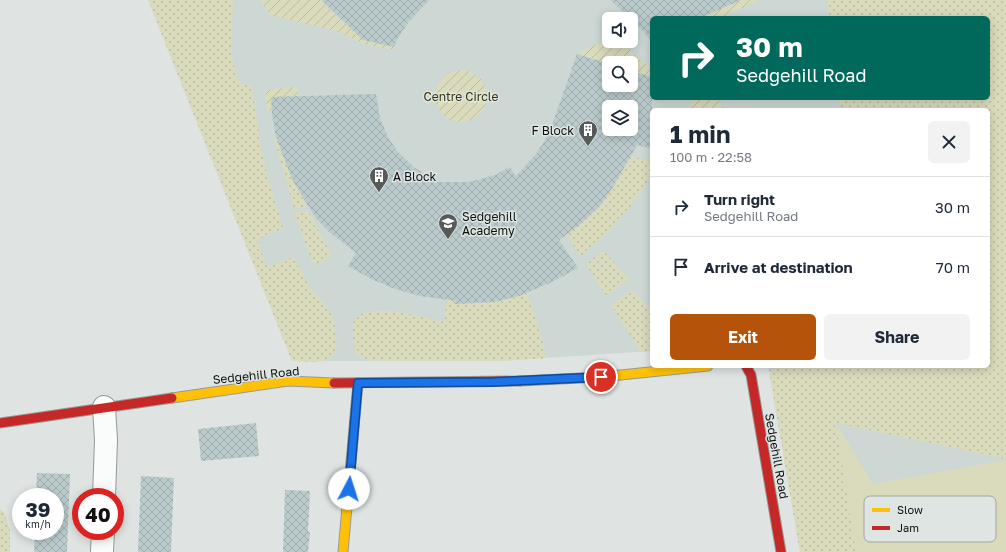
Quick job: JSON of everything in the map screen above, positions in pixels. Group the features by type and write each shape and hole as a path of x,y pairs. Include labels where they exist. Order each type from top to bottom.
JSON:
{"street":[{"name":"Sedgehill Road","path":"0,423 288,381 358,383 492,382 577,378 686,368"},
{"name":"Sedgehill Road","path":"747,368 751,375 781,552"},
{"path":"343,552 358,383"},
{"path":"104,407 106,440 104,488"},
{"path":"102,552 103,540"}],"shaded area":[{"name":"Sedgehill Academy","path":"148,0 1006,0 1006,552 800,552 768,368 990,368 990,108 650,108 650,351 501,361 292,361"}],"green space":[{"path":"148,0 233,0 231,50 237,81 244,85 250,85 265,164 283,228 257,240 267,267 293,257 311,289 331,312 334,319 336,351 333,356 328,359 317,362 292,361"},
{"path":"260,0 321,0 363,40 394,47 393,50 364,44 339,32 270,15"},
{"path":"741,0 759,0 725,16 705,16"},
{"path":"826,0 1006,0 1006,459 836,423 856,552 800,552 769,370 778,368 990,368 990,108 842,108 839,100 990,100 990,16 830,16"},
{"path":"602,42 602,48 628,48 636,56 602,56 602,62 577,54"},
{"path":"638,58 650,66 650,76 638,73"},
{"name":"Centre Circle","path":"461,70 471,72 479,78 485,86 487,96 485,106 479,114 471,120 461,122 451,120 443,114 437,106 435,96 437,86 443,78 451,72"},
{"path":"297,87 298,96 272,97 272,110 267,111 265,90"},
{"path":"692,100 718,100 724,108 690,108"},
{"path":"276,137 292,179 307,208 294,208 274,139"},
{"path":"631,156 650,161 650,176 645,186 627,211 607,233 581,257 566,234 600,206"},
{"path":"294,212 309,212 331,255 322,263 312,262"},
{"path":"603,250 629,279 606,296 586,265"},
{"path":"632,290 650,309 650,351 641,352 611,305"},
{"path":"528,293 547,358 501,361 370,361 362,358 355,352 353,325 358,317 367,312 394,312 444,322 447,300 456,300 456,304 483,303 510,299"},
{"path":"836,423 873,484 1006,460 1006,552 856,552"},
{"path":"0,510 3,510 10,530 10,552 0,552"}],"building":[{"path":"321,0 429,0 407,24 394,47 363,40"},
{"path":"610,0 741,0 705,16 650,16 650,40 638,26 638,12 624,12"},
{"path":"577,54 602,62 602,92 638,92 638,73 650,76 650,100 652,100 652,108 650,108 650,148 637,145 613,187 600,206 582,223 559,240 578,268 552,282 519,296 495,302 455,304 456,301 420,296 395,289 371,279 348,266 356,253 328,231 315,217 292,179 276,137 271,97 376,94 380,118 388,137 398,152 415,168 439,182 468,182 495,175 510,167 516,176 536,154 544,142 553,122"},
{"path":"256,423 259,456 201,461 198,429"},
{"path":"37,473 70,474 67,552 34,552 35,540 64,540 64,488 36,488"},
{"path":"141,476 174,478 171,552 138,552"},
{"path":"285,490 310,491 308,532 310,532 308,552 283,552"}],"traffic: slow":[{"path":"520,381 601,377 689,368"},
{"path":"172,398 288,381 334,383"},
{"path":"343,552 358,383"}],"traffic: jam":[{"path":"747,368 751,375 781,552"},
{"path":"334,383 520,381"},
{"path":"0,423 172,398"}],"place":[{"name":"F Block","path":"588,147"},
{"name":"A Block","path":"379,193"},
{"name":"Sedgehill Academy","path":"448,240"}],"route":[{"path":"349,489 358,383 492,382 601,377"}]}
